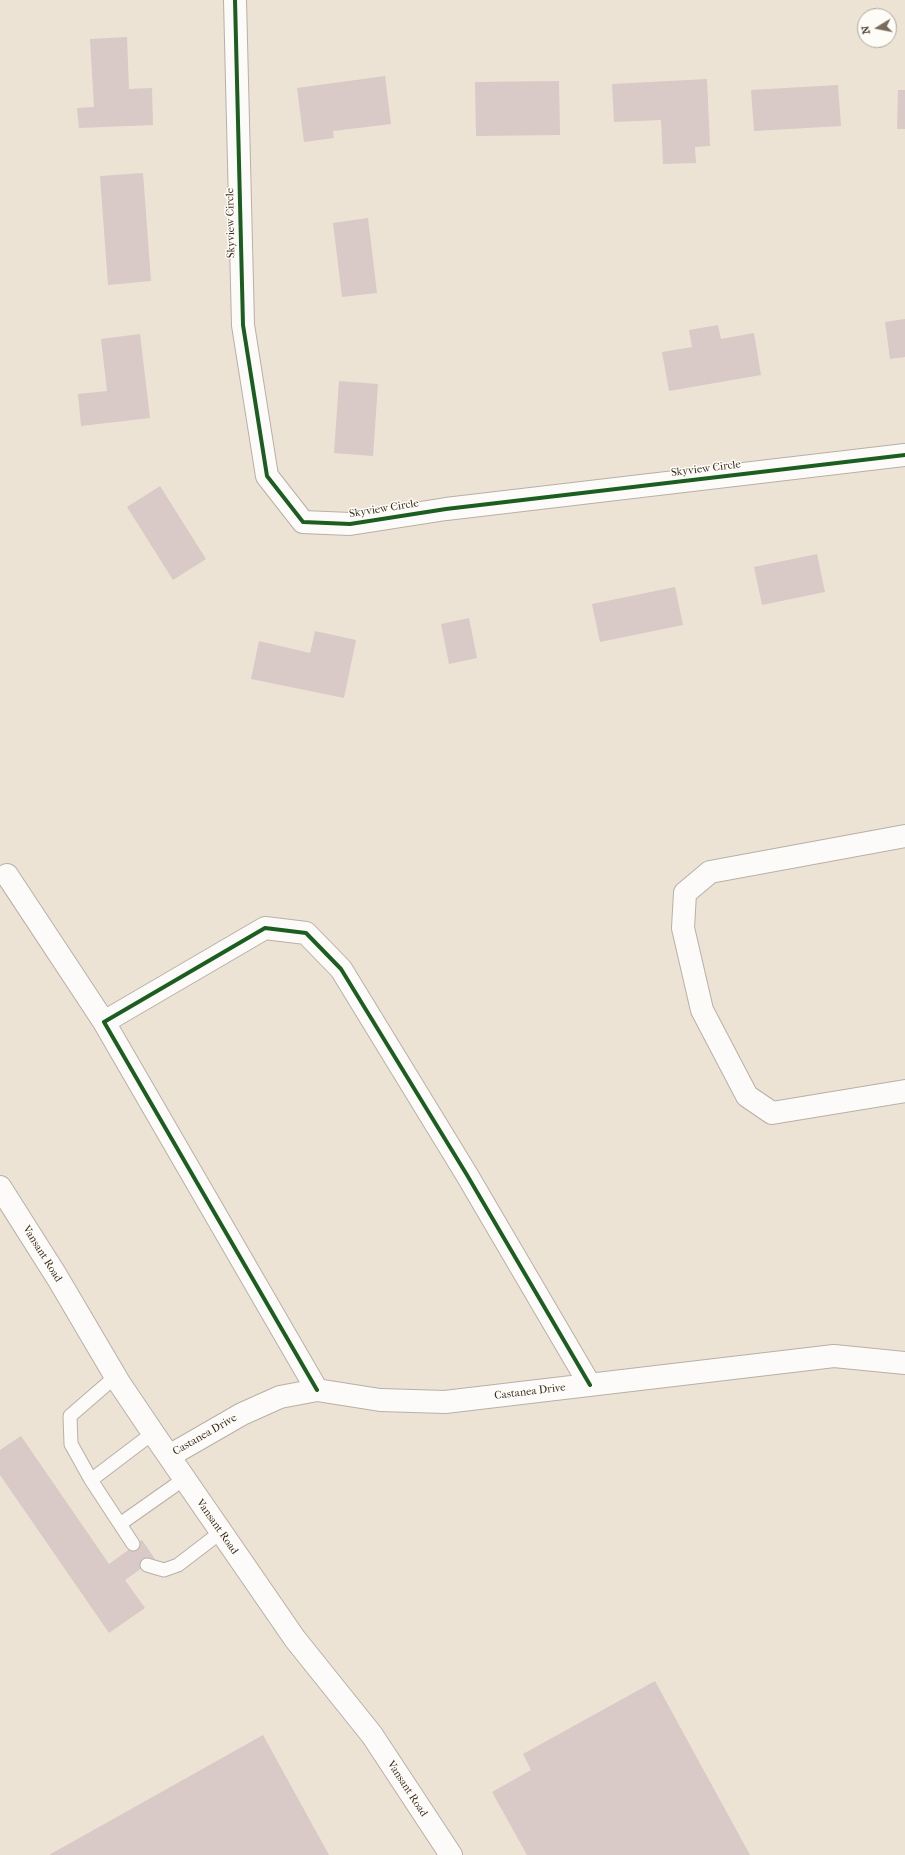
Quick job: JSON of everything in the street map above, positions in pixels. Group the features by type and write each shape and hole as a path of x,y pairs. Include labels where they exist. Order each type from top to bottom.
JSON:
{"street":[{"name":"Skyview Circle","path":"235,0 243,325 267,476 303,522 350,524 446,509 905,455"},
{"path":"905,836 710,872 685,894 683,928 702,1010 747,1096 772,1113 905,1091"},
{"path":"7,875 104,1022 317,1390"},
{"path":"104,1022 265,928 306,933 341,969 467,1175 590,1385"},
{"name":"Vansant Road","path":"0,1187 57,1277 115,1377 295,1638 372,1734 451,1855"},
{"name":"Castanea Drive","path":"169,1456 242,1414 268,1402 280,1397 317,1390 380,1400 445,1402 834,1356 905,1364"}],"lane":[{"path":"115,1377 70,1416 71,1444 91,1480 133,1544"},
{"path":"91,1480 153,1433"},
{"path":"120,1524 184,1479"},
{"path":"147,1565 164,1570 178,1565 221,1532"}],"building":[{"path":"127,37 129,89 152,88 153,125 79,128 77,108 94,107 90,39"},
{"path":"385,76 391,124 333,131 334,138 304,142 297,88"},
{"path":"707,79 710,146 695,147 696,163 663,164 661,120 614,122 612,84"},
{"path":"559,81 560,135 476,136 475,82"},
{"path":"838,85 841,126 754,131 751,90"},
{"path":"898,90 905,90 905,129 897,129"},
{"path":"143,173 151,281 108,285 100,176"},
{"path":"368,218 377,293 342,297 333,223"},
{"path":"905,319 905,357 890,359 885,322"},
{"path":"718,325 721,339 754,333 761,375 669,391 662,352 692,347 689,330"},
{"path":"140,334 150,418 81,426 78,394 107,391 101,339"},
{"path":"339,381 378,384 373,456 334,453"},
{"path":"160,486 206,559 173,580 127,507"},
{"path":"817,554 825,592 762,605 754,567"},
{"path":"675,587 683,625 600,642 592,604"},
{"path":"469,618 477,658 449,664 441,624"},
{"path":"315,631 356,640 344,698 251,679 259,641 310,653"},
{"path":"21,1436 109,1564 142,1540 155,1559 125,1580 145,1608 109,1633 0,1475 0,1450"},
{"path":"655,1681 750,1855 527,1855 492,1792 531,1770 523,1754"},
{"path":"263,1735 329,1855 49,1855"}],"cycle path":[{"path":"235,0 243,325 267,476 303,522 350,524 446,509 905,455"},
{"path":"317,1390 104,1022 265,928 306,933 341,969 467,1175 590,1385"}]}
